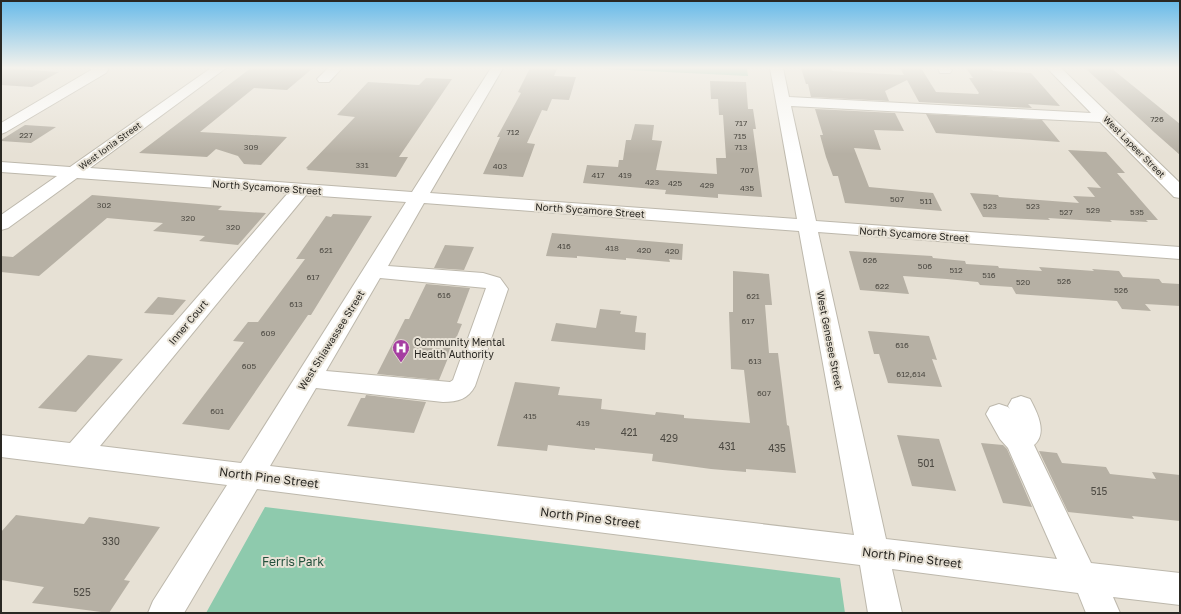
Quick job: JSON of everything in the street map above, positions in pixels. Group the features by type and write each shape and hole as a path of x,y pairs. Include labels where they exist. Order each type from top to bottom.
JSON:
{"street":[{"path":"1,130 57,97"},
{"name":"West Ionia Street","path":"1,224 179,97"},
{"name":"West Shiawassee Street","path":"166,613 248,475 479,97"},
{"name":"West Genesee Street","path":"782,97 885,613"},
{"name":"West Lapeer Street","path":"1083,97 1180,193"},
{"path":"783,101 1105,118"},
{"name":"North Sycamore Street","path":"1,167 1180,253"},
{"name":"Inner Court","path":"76,455 302,189"},
{"path":"307,378 442,392 455,392 464,386 497,289 493,283 483,280 373,271"},
{"path":"1010,410 1010,431 1019,441 1084,578 1103,613"},
{"name":"North Pine Street","path":"3,449 76,455 248,475 873,553 1180,589"}],"green space":[{"name":"Ferris Park","path":"265,507 840,578 845,613 206,613"}],"building":[{"path":"213,97 243,97 200,132 287,137 261,165 244,164 238,156 216,149 207,157 139,153"},
{"path":"354,97 440,97 399,157 408,157 396,177 307,170 308,169 306,168 355,117 337,115"},
{"path":"519,97 570,97 569,100 552,99 547,111 542,110 527,143 535,144 523,177 483,174 500,137 497,137"},
{"path":"711,97 747,97 748,109 753,109 756,129 753,129 762,197 718,194 718,198 665,194 666,190 583,183 587,165 618,167 619,160 623,160 626,140 631,140 635,124 654,125 652,140 662,141 656,170 717,174 716,158 726,158 723,115 719,115 718,99 711,99"},
{"path":"811,97 887,97 889,101"},
{"path":"916,97 1052,97 1060,106 1028,104 1032,108 919,102"},
{"path":"1116,97 1146,97 1180,124 1180,155"},
{"path":"815,109 895,113 904,131 874,130 881,150 854,148 869,187 933,193 942,211 845,203 838,176 833,176 826,157 820,135 823,135"},
{"path":"926,114 1042,120 1060,142 936,133"},
{"path":"25,125 56,127 31,143 1,141"},
{"path":"1068,150 1106,152 1125,173 1117,173 1158,220 1146,220 1148,222 1110,220 1112,222 1048,218 1050,220 983,217 970,193 998,195 999,197 1079,203 1073,196 1095,197 1087,187 1101,188"},
{"path":"92,195 222,206 218,210 266,213 238,245 199,241 205,236 153,231 163,223 107,218 39,276 1,272 1,256 13,257"},
{"path":"333,214 372,216 311,315 308,315 229,430 182,424 244,342 233,341 248,322 258,322 305,259 296,259 326,216 331,217"},
{"path":"552,233 683,244 682,260 669,259 670,262 626,258 626,260 577,256 577,258 546,256"},
{"path":"445,245 474,247 464,270 434,268"},
{"path":"849,251 932,256 933,258 965,261 966,264 998,266 999,268 1042,271 1039,267 1094,271 1092,269 1119,271 1123,277 1159,279 1162,283 1180,284 1180,306 1145,304 1151,311 1122,309 1117,301 1016,294 1012,287 980,285 978,282 903,276 909,294 860,290"},
{"path":"733,271 769,274 772,305 765,305 769,353 778,353 787,425 789,426 796,473 746,469 746,472 711,469 652,461 653,454 595,448 595,450 548,445 547,451 497,446 515,382 560,387 558,395 602,399 601,409 655,415 656,412 684,415 684,418 750,423 744,370 731,369 729,312 733,312"},
{"path":"426,284 470,288 457,323 462,324 439,380 377,374 405,319 409,319"},
{"path":"158,297 186,300 173,315 144,313"},
{"path":"600,309 621,311 620,314 637,316 635,332 646,333 645,350 551,341 556,323 596,328"},
{"path":"868,331 929,336 937,360 932,359 942,387 888,383 879,354 874,354"},
{"path":"88,355 123,359 76,412 38,408"},
{"path":"366,395 426,402 414,433 347,426 361,398 365,398"},
{"path":"897,435 939,439 956,491 912,486"},
{"path":"981,443 1003,445 1007,449 1032,507 1003,503"},
{"path":"1039,451 1057,453 1062,463 1106,467 1110,474 1156,479 1152,472 1180,475 1180,521 1132,516 1134,519 1068,512"},
{"path":"16,515 84,524 89,517 160,527 124,580 130,581 109,613 32,603 44,587 1,580 1,532"}],"place":[{"name":"Community Mental Health Authority","path":"401,363"}]}
